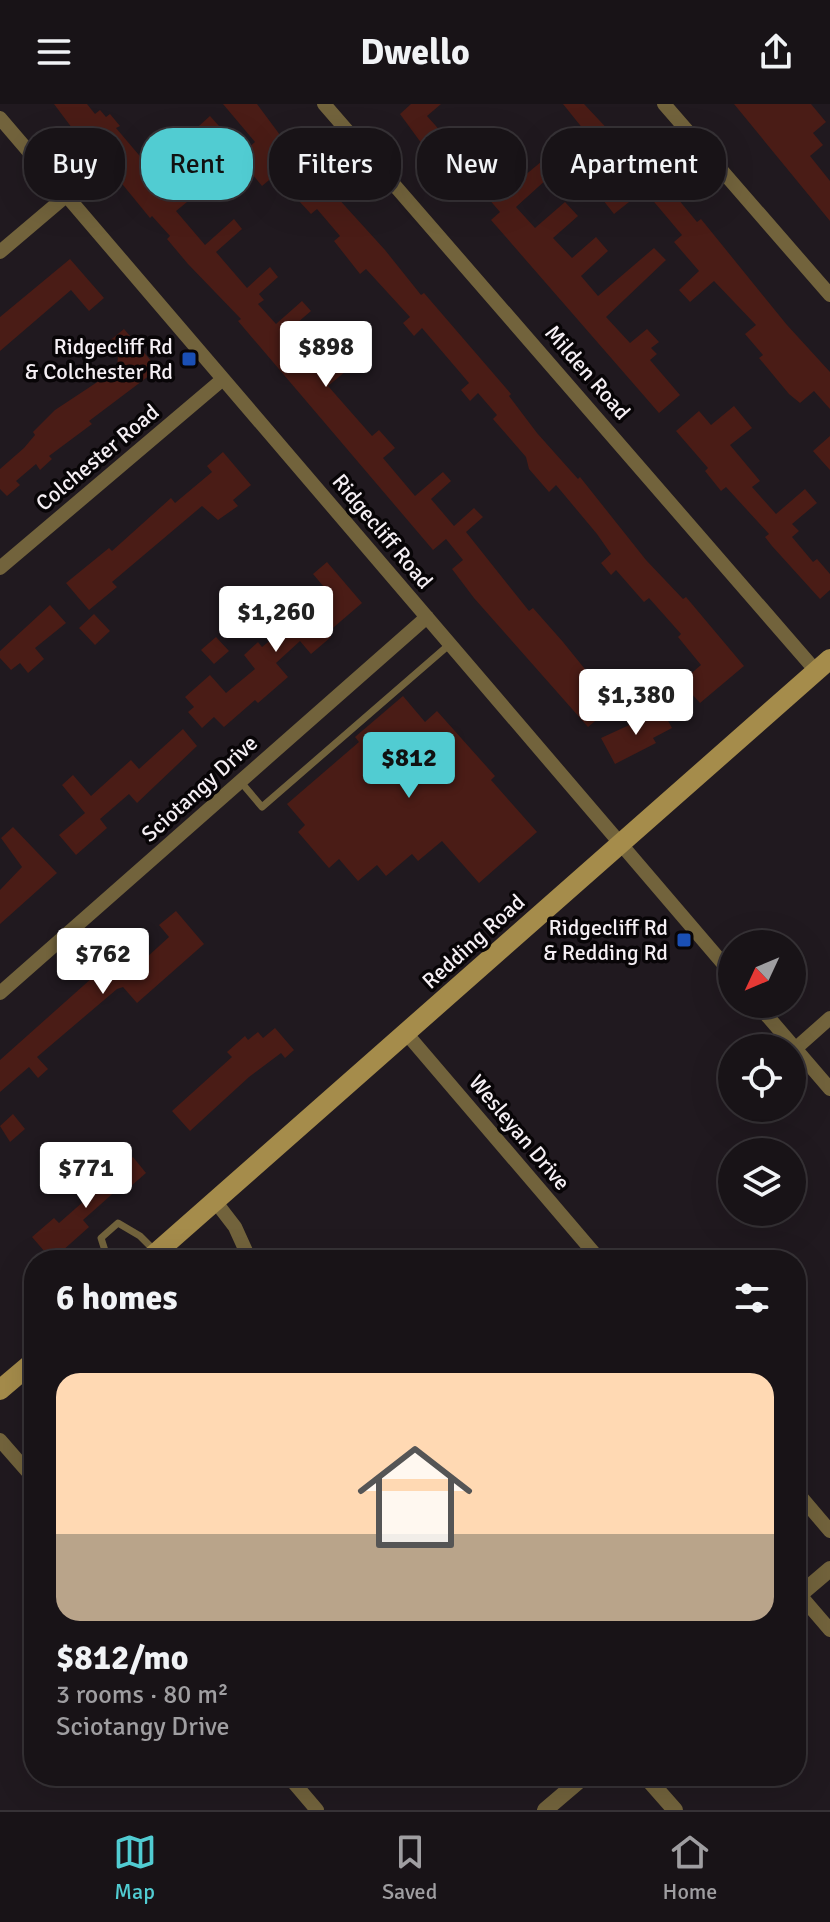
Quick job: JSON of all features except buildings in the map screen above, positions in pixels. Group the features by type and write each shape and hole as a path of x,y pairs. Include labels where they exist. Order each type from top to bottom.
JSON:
{"main road":[{"name":"Redding Road","path":"159,1250 823,665"},
{"path":"0,1390 24,1370"}],"street":[{"name":"Milden Road","path":"324,104 823,665"},
{"path":"664,104 830,295"},
{"name":"Ridgecliff Road","path":"0,118 24,146"},
{"path":"0,252 61,200"},
{"name":"Ridgecliff Road","path":"69,200 718,958"},
{"name":"Colchester Road","path":"0,568 223,379"},
{"name":"Sciotangy Drive","path":"0,993 427,617"},
{"path":"769,1018 782,1034"},
{"path":"806,1039 830,1018"},
{"name":"Wesleyan Drive","path":"406,1033 591,1250"},
{"path":"806,1062 830,1089"},
{"path":"215,1201 235,1227 245,1250"},
{"path":"0,1440 24,1468"},
{"path":"806,1503 830,1531"},
{"path":"806,1590 830,1569"},
{"path":"806,1605 830,1630"},
{"path":"297,1786 317,1810"},
{"path":"545,1810 573,1786"},
{"path":"654,1786 675,1810"}],"lane":[{"path":"240,781 262,807 451,644"},
{"path":"105,1250 101,1238 118,1223 140,1236 148,1250"}],"place":[{"name":"Ridgecliff Rd & Colchester Rd","path":"189,359"},
{"name":"Ridgecliff Rd & Redding Rd","path":"684,940"}]}
